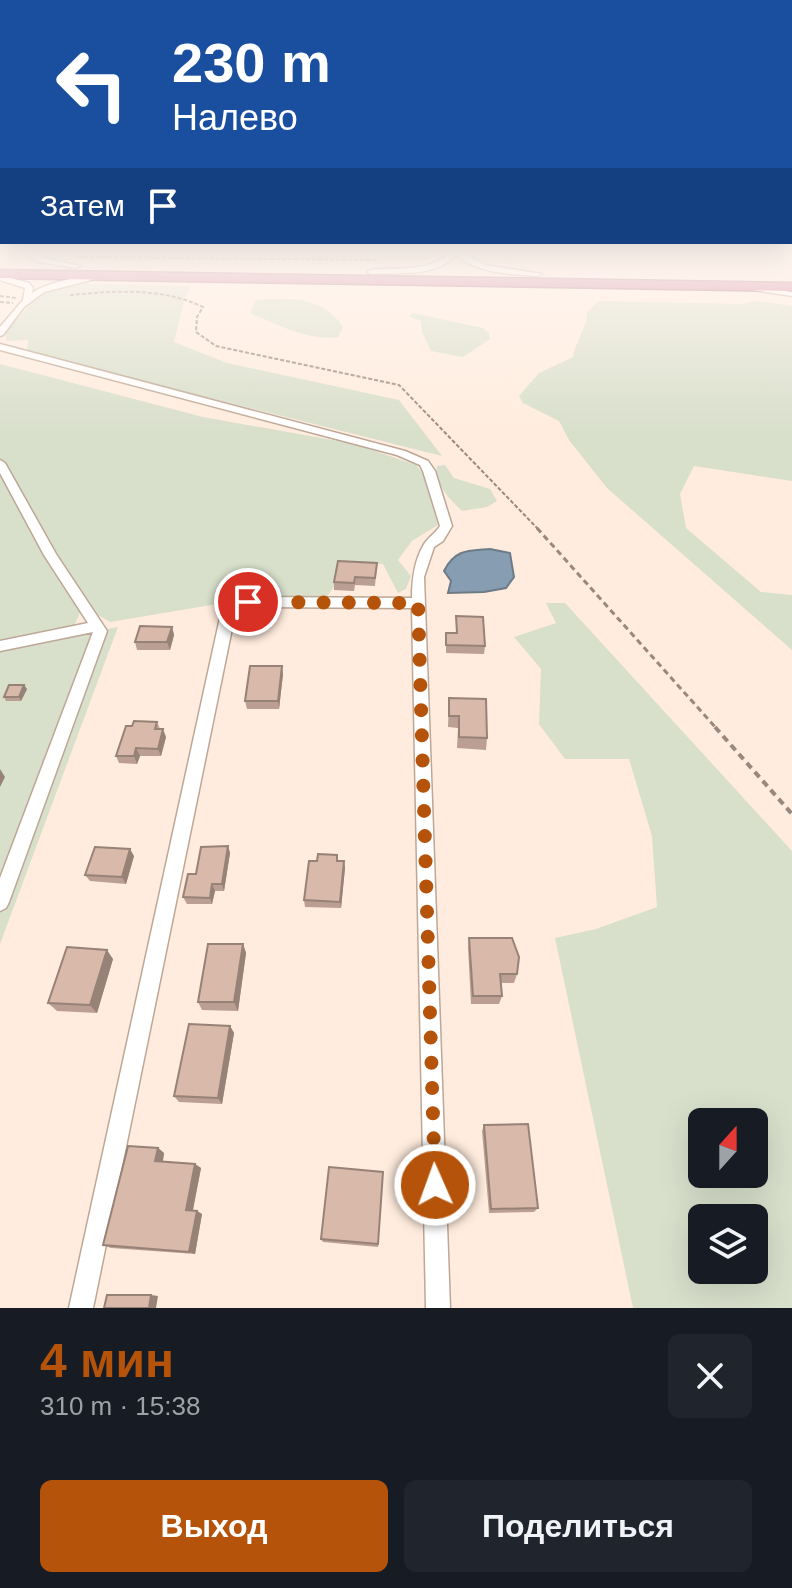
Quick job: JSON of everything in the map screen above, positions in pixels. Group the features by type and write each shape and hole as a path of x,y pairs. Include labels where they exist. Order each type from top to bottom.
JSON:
{"street":[{"path":"0,333 18,310"},
{"path":"0,347 401,453 424,463 446,526 439,538 429,545 421,565 418,603 438,1308"},
{"path":"0,463 50,555 100,631 0,902"},
{"path":"81,1308 228,613 233,606 248,602 418,603"},
{"path":"0,646 98,626"}],"green space":[{"path":"25,310 182,310 174,342 227,363 399,400 442,456 27,352 28,340 6,341 6,332"},
{"path":"251,310 327,310 343,327 338,337 327,338 293,331 250,313"},
{"path":"792,310 792,481 694,466 680,494 686,528 761,592 792,595 792,650 607,488 569,440 559,421 523,403 519,396 539,373 573,357 587,312"},
{"path":"413,313 483,328 490,339 463,357 431,351 422,332 421,321 409,316"},
{"path":"0,364 203,417 355,444 416,465 424,475 438,525 412,541 398,560 411,576 406,589 398,593 383,564 351,562 326,598 253,598 110,622 83,606 74,626 0,640"},
{"path":"445,465 454,478 490,489 497,501 487,507 462,511 438,479 437,466"},
{"path":"546,603 565,603 792,851 792,1308 633,1308 555,938 596,929 657,907 652,836 629,759 565,759 539,724 541,669 514,637 556,623"},
{"path":"118,627 0,944 0,651"}],"water":[{"path":"490,549 510,553 514,577 506,588 448,593 451,581 444,571 448,564 463,552"}],"building":[{"path":"338,561 377,563 375,578 355,577 354,583 334,582"},
{"path":"456,616 483,617 485,646 446,645 446,633 457,633"},
{"path":"140,626 172,627 167,642 135,642"},
{"path":"250,666 282,666 278,701 245,701"},
{"path":"9,685 24,685 19,697 4,697"},
{"path":"449,698 486,699 487,738 459,737 459,716 449,716"},
{"path":"134,721 157,722 155,729 163,729 158,749 136,748 134,756 116,756 126,726 132,726"},
{"path":"228,846 222,884 212,884 210,898 183,897 188,874 196,874 201,847"},
{"path":"95,847 130,849 122,877 85,875"},
{"path":"318,854 337,855 337,861 344,861 340,902 304,900 309,861 317,861"},
{"path":"469,938 512,938 519,957 517,974 500,974 502,996 473,996"},
{"path":"208,944 243,944 234,1002 198,1002"},
{"path":"67,947 107,950 90,1005 48,1003"},
{"path":"189,1024 230,1026 218,1098 174,1096"},
{"path":"528,1124 538,1208 491,1209 484,1125"},
{"path":"128,1146 158,1148 155,1161 195,1164 186,1210 197,1211 189,1252 103,1245"},
{"path":"329,1167 383,1172 378,1244 321,1239"},
{"path":"107,1295 151,1295 149,1308 104,1308"}],"route":[{"path":"248,602 418,603 435,1185"}]}
